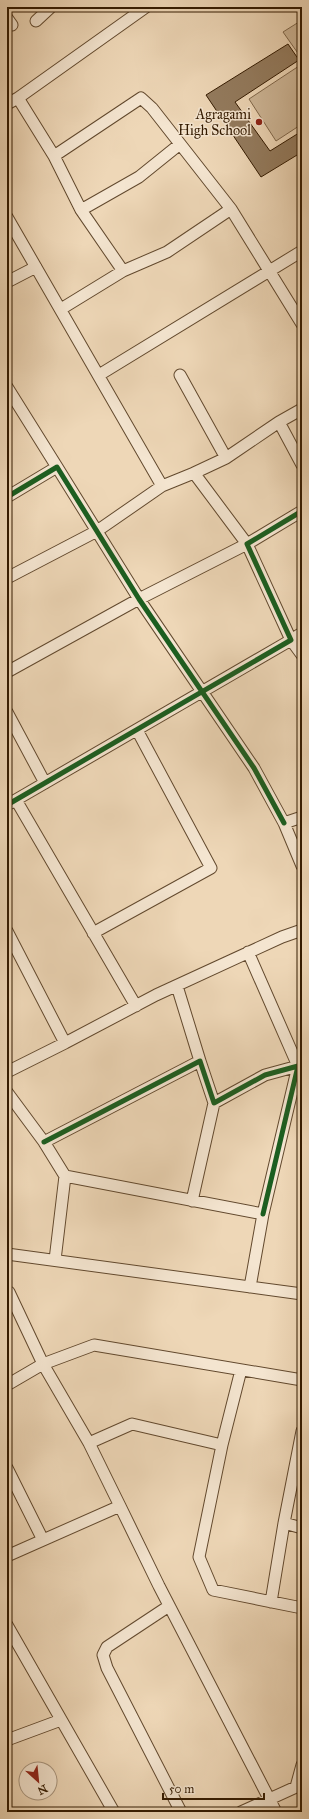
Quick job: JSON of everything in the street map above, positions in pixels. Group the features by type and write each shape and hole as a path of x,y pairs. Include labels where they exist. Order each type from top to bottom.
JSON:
{"street":[{"path":"36,21 51,7"},
{"path":"7,104 18,98 146,7"},
{"path":"18,98 54,156 81,210 124,271"},
{"path":"54,156 141,98 152,108 231,209 302,324"},
{"path":"81,210 139,177 180,144"},
{"path":"61,309 124,271 166,252 231,209"},
{"path":"7,217 162,486"},
{"path":"98,375 302,251"},
{"path":"7,282 36,267"},
{"path":"180,375 226,458"},
{"path":"7,387 139,599 254,768 284,823 302,866"},
{"path":"7,578 97,531 162,486 226,458 279,422 302,409"},
{"path":"279,422 302,465"},
{"path":"7,497 57,467"},
{"path":"194,473 247,544 291,640 302,655"},
{"path":"7,672 139,599 247,544 302,511"},
{"path":"136,1006 93,933 11,802 302,633"},
{"path":"7,712 45,783"},
{"path":"93,933 211,868 137,730"},
{"path":"284,823 302,817"},
{"path":"7,1072 177,986 248,952 302,930"},
{"path":"7,932 65,1043"},
{"path":"248,952 300,1065 263,1214 250,1287"},
{"path":"177,986 214,1103 192,1201"},
{"path":"44,1142 200,1061"},
{"path":"214,1103 265,1075 300,1065"},
{"path":"7,1092 44,1142 65,1176 55,1260"},
{"path":"65,1176 263,1214"},
{"path":"7,1254 302,1294"},
{"path":"8,1292 43,1364 89,1443 170,1606 276,1812"},
{"path":"7,1386 43,1364 94,1345 302,1380"},
{"path":"241,1370 222,1445 198,1556 213,1590 302,1608"},
{"path":"89,1443 132,1424 222,1445"},
{"path":"271,1602 284,1523 300,1452 302,1431"},
{"path":"7,1468 43,1540"},
{"path":"7,1556 120,1506"},
{"path":"284,1523 302,1528"},
{"path":"170,1606 106,1647 103,1655 106,1668 181,1812"},
{"path":"7,1625 11,1644 61,1720 114,1812"},
{"path":"7,1740 61,1720"},
{"path":"241,1812 296,1787 302,1765"}],"shaded area":[{"path":"302,20 302,59 283,32"},
{"path":"302,64 302,124 276,141 249,99"}],"building":[{"path":"288,44 299,60 235,102 270,151 302,131 302,152 261,177 206,95"}],"cycle path":[{"path":"7,497 57,467 139,599 254,768 284,823"},
{"path":"7,805 291,640 247,544 302,511"},
{"path":"44,1142 200,1061 214,1103 265,1075 298,1066 263,1214"}],"place":[{"name":"Agragami High School","path":"259,122"}]}
